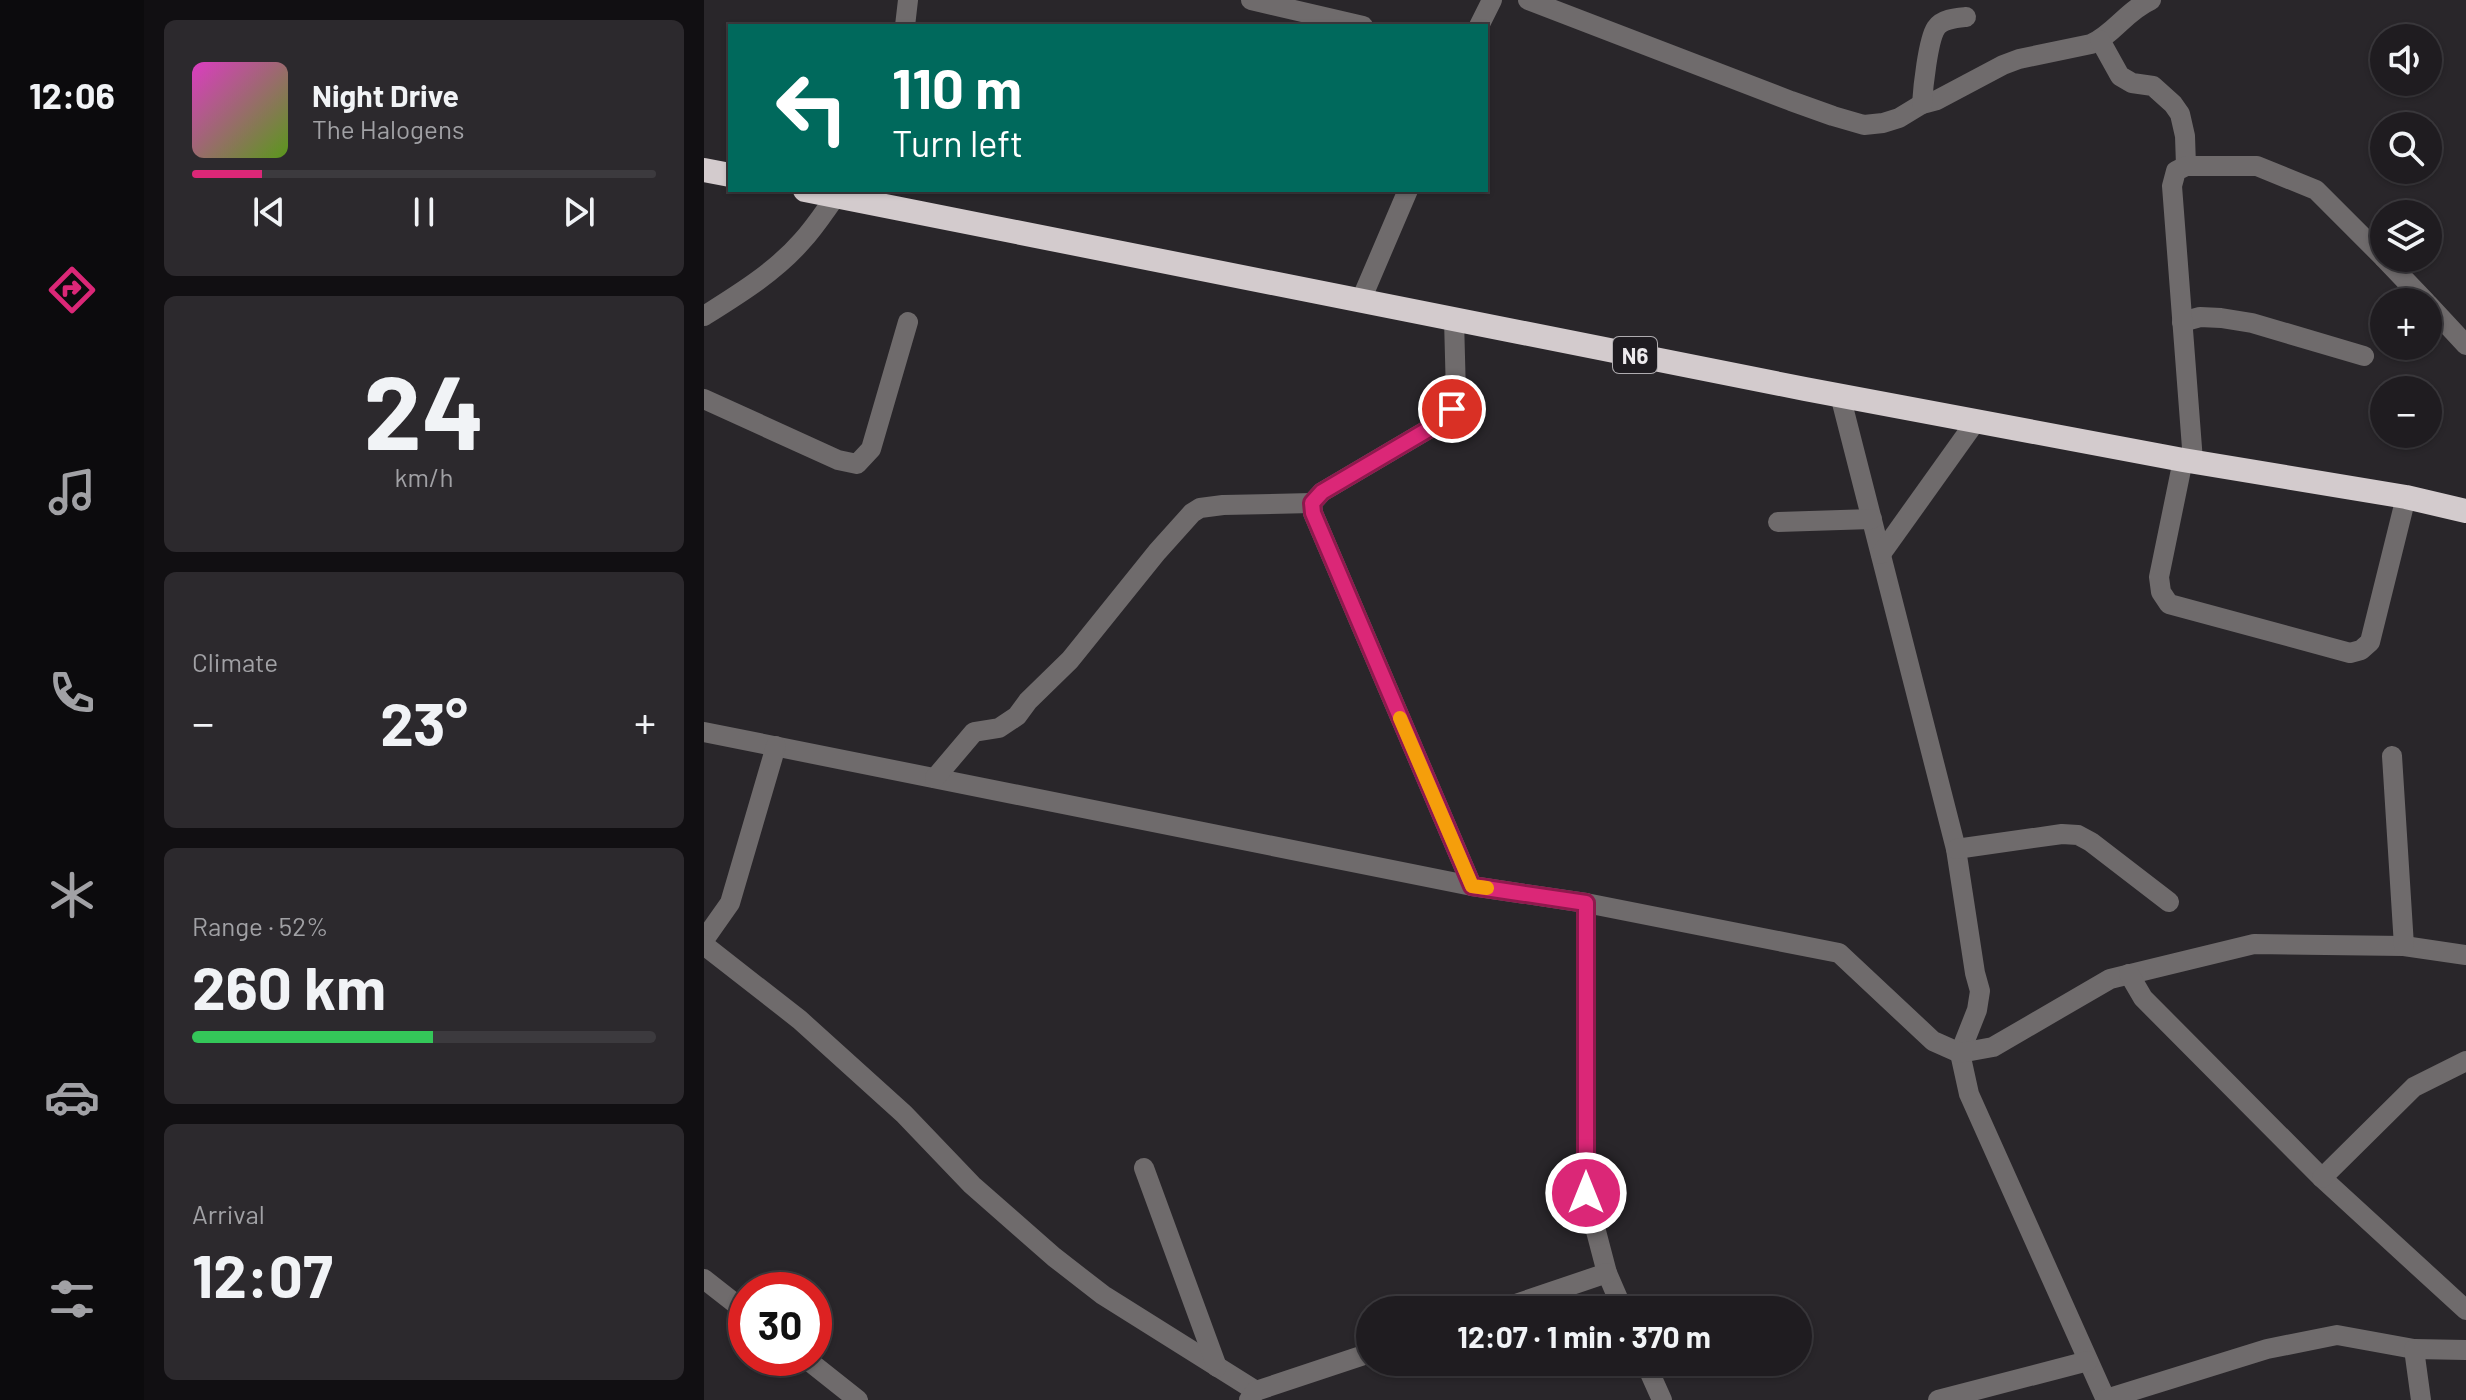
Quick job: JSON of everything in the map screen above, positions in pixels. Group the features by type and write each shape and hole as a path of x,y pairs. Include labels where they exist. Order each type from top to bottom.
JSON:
{"highway":[{"path":"704,170 728,175"},
{"name":"N6","path":"815,192 883,198 1454,319 1976,421 2406,497 2466,511"}],"street":[{"path":"905,24 908,0"},
{"path":"1251,0 1354,24"},
{"path":"1480,24 1492,0"},
{"path":"1528,0 1791,101 1864,125 1899,118 1991,70 2019,59 2073,49 2100,40 2137,6 2151,0"},
{"path":"1922,104 1936,28 1945,21 1966,17"},
{"path":"2100,40 2120,76 2132,83 2153,86 2180,114 2186,166"},
{"path":"2370,244 2316,190 2257,166 2186,166 2176,171 2172,186 2188,460 2159,577 2161,592 2169,604 2350,653 2361,650 2370,642 2406,497"},
{"path":"1361,300 1407,192"},
{"path":"704,316 785,259 804,240 836,196"},
{"path":"2397,272 2413,288"},
{"path":"2182,322 2200,317 2252,323 2364,356"},
{"path":"935,778 974,732 999,728 1017,716 1070,660 1192,513 1200,508 1223,505 1312,503 1322,492 1439,423 1452,409 1456,395 1454,319"},
{"path":"2442,319 2466,345"},
{"path":"704,399 838,460 857,464 871,449 908,322"},
{"path":"1840,395 1956,849 1980,991 1977,1010 1960,1053 1969,1094 2106,1400 2267,1349 2337,1335 2414,1349 2466,1350"},
{"path":"1881,554 1976,421"},
{"path":"1312,503 1319,527 1472,886"},
{"path":"1778,522 1872,519"},
{"path":"704,732 1472,886 1586,903 1839,953 1933,1041 1960,1053 1993,1047 2110,979 2254,944 2404,946 2466,955"},
{"path":"776,746 730,903 704,942 800,1020 904,1114 972,1185 1054,1257 1103,1295 1217,1367 1253,1396 1356,1358"},
{"path":"2392,756 2404,946"},
{"path":"1956,849 2062,834 2078,835 2169,902"},
{"path":"1586,903 1586,1193 1607,1273 1617,1296"},
{"path":"2129,974 2143,998 2322,1178 2466,1310"},
{"path":"2322,1178 2414,1087 2466,1061"},
{"path":"1144,1168 1217,1367"},
{"path":"1539,1296 1607,1273"},
{"path":"704,1279 728,1298"},
{"path":"2414,1349 2421,1400"},
{"path":"1938,1400 2088,1361"},
{"path":"828,1376 858,1400"},
{"path":"1651,1376 1662,1400"}],"slow traffic":[{"path":"1400,718 1472,886 1487,888"}],"route":[{"path":"1452,409 1439,423 1322,492 1312,503 1313,513 1472,886 1586,903 1586,1193"}]}
